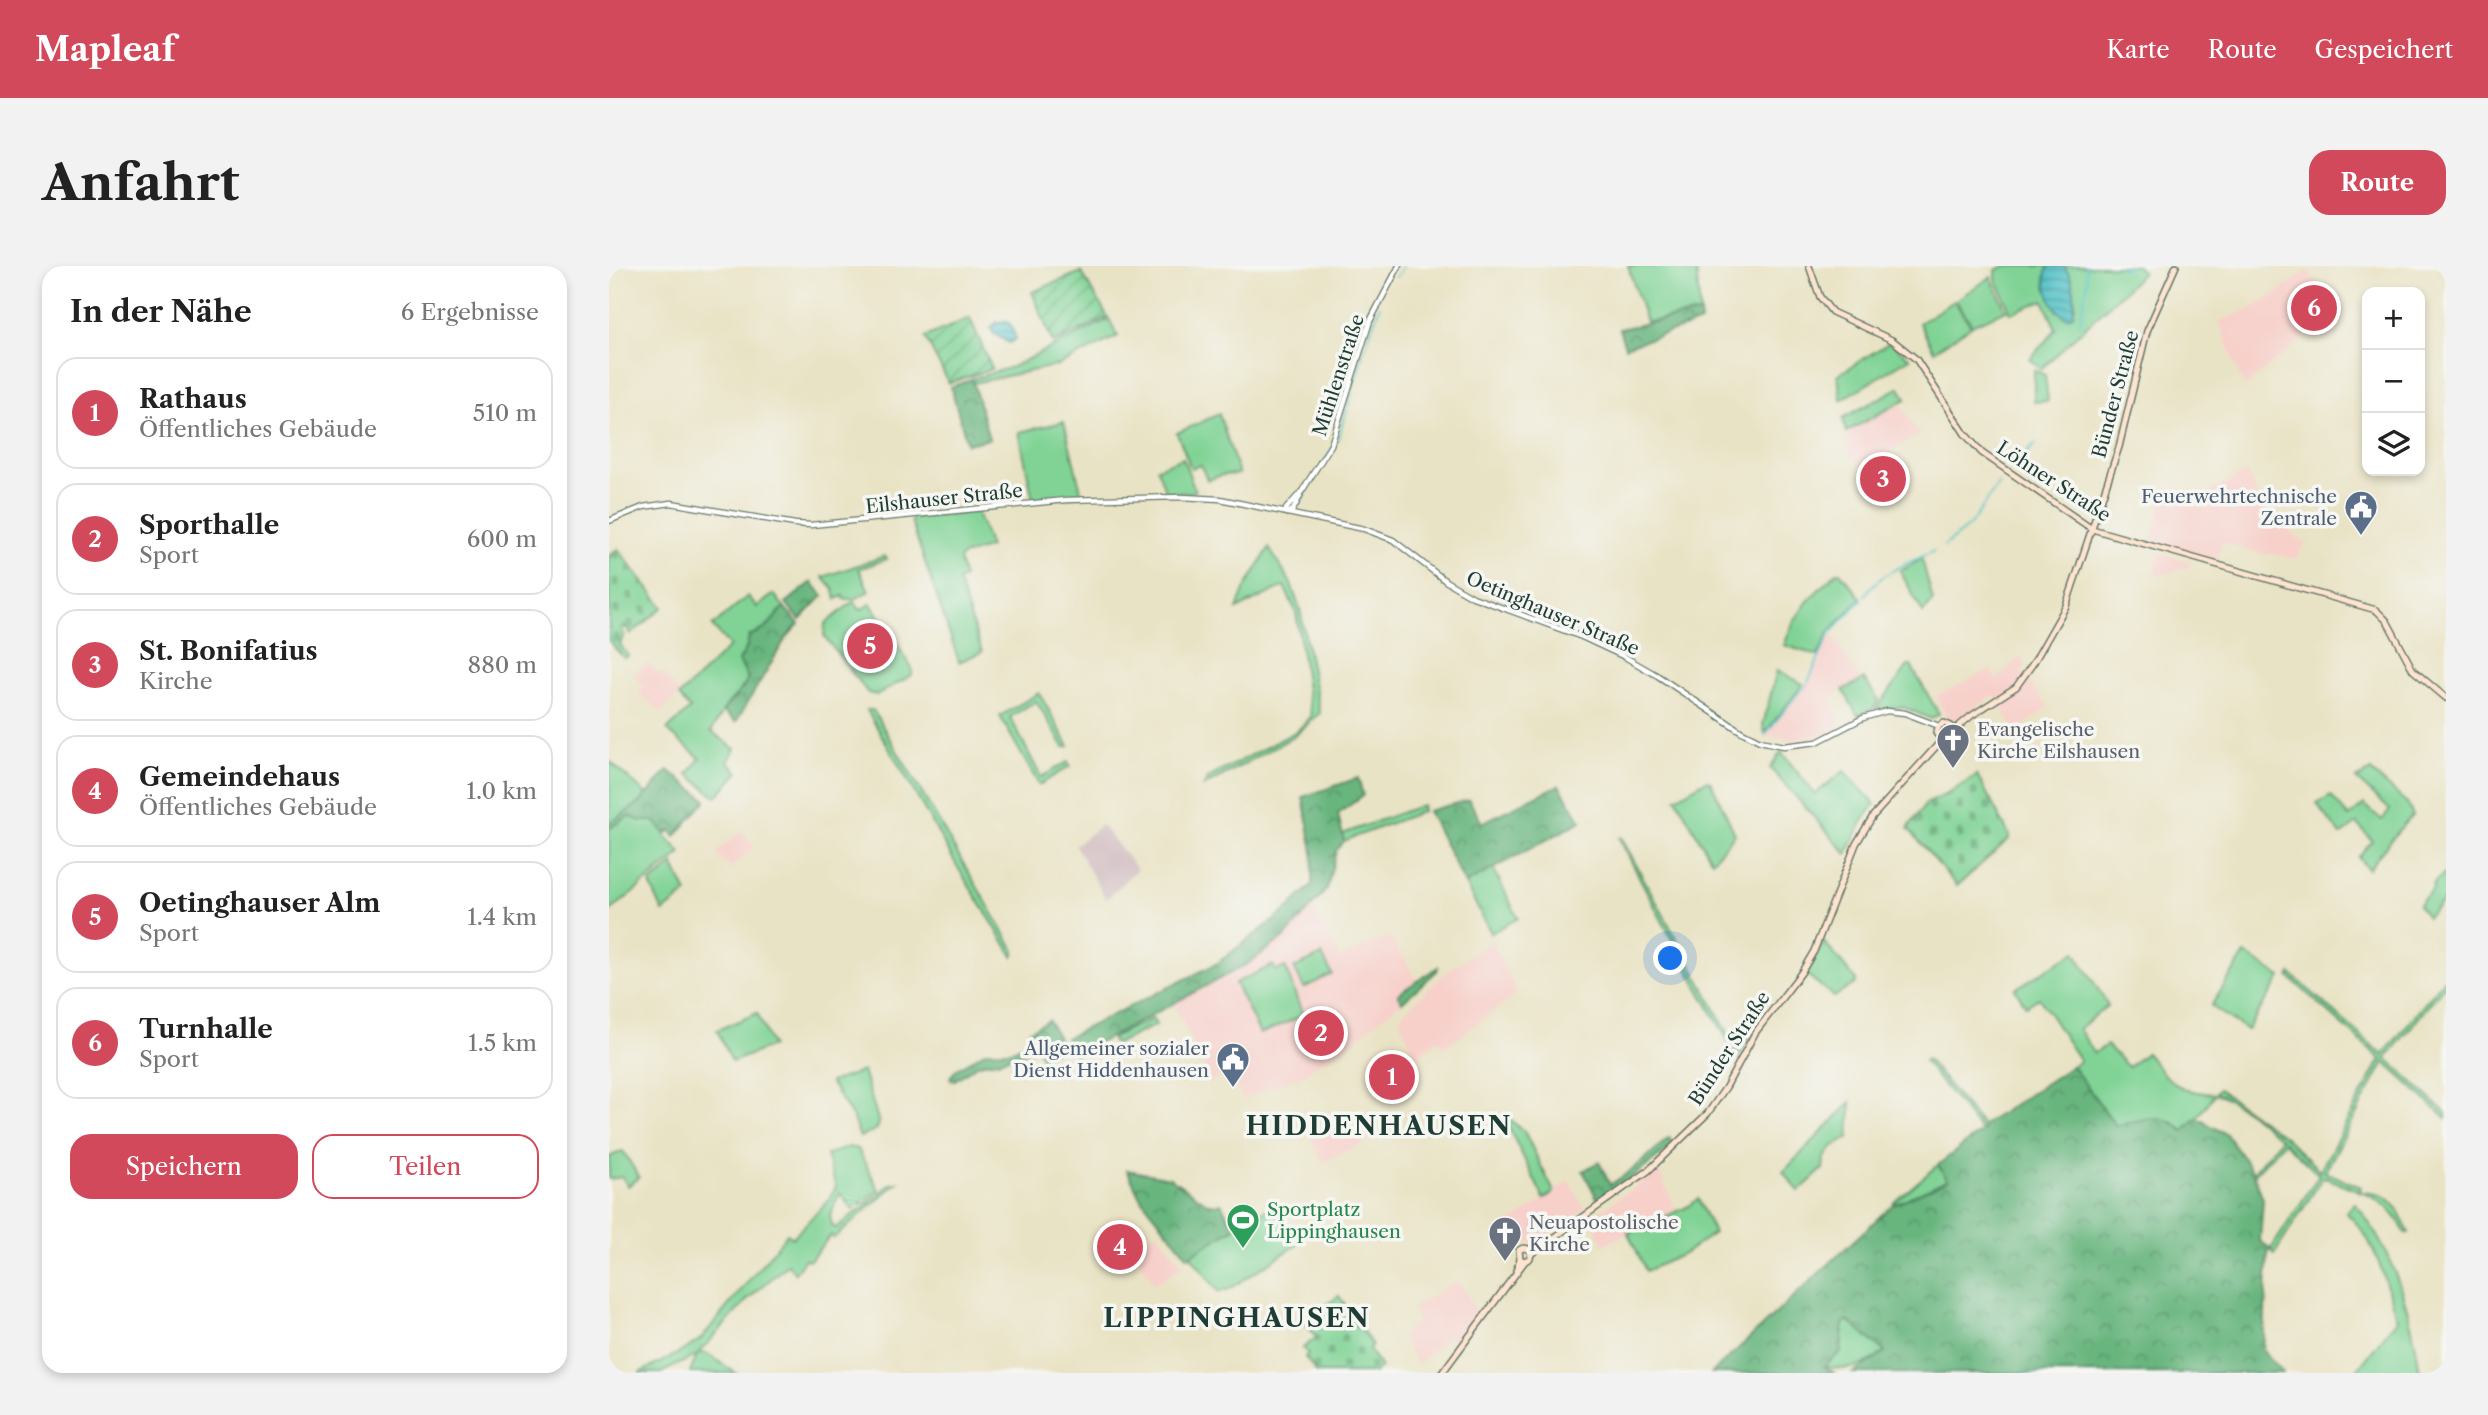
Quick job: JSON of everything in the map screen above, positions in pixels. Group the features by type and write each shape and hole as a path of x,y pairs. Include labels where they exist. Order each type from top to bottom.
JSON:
{"main road":[{"name":"Löhner Straße","path":"1809,266 1816,289 1832,312 1892,340 1916,359 1965,434 1982,453 2092,529 2370,607 2387,621 2413,670 2446,698"},
{"name":"Bünder Straße","path":"1530,1251 1648,1171 1708,1113 1726,1087 1755,1033 1801,973 1826,926 1856,844 1873,816 1929,752 1939,733 1949,739 1952,729 2012,690 2032,666 2066,606 2123,434 2147,331 2176,266"},
{"path":"1939,733 1946,723 1952,729"},
{"path":"1442,1373 1523,1260 1530,1258 1530,1251 1520,1249 1518,1254 1523,1260"}],"street":[{"name":"Mühlenstraße","path":"1286,513 1286,509 1302,491 1331,445 1370,321 1399,266"},
{"name":"Eilshauser Straße","path":"609,521 643,507 671,503 811,525 1096,499 1209,498 1286,513"},
{"name":"Oetinghauser Straße","path":"1286,513 1364,529 1393,540 1428,569 1466,594 1582,637 1614,652 1642,666 1760,741 1784,746 1817,742 1865,717 1887,711 1905,713 1923,720 1939,733"}],"shaded area":[{"path":"2308,270 2335,310 2246,386 2241,380 2219,321 2271,297"},
{"path":"1899,403 1919,435 1861,466 1854,457 1850,459 1846,432"},
{"path":"2244,473 2248,475 2262,505 2272,517 2305,543 2296,559 2269,553 2268,556 2222,542 2218,560 2150,542 2160,509 2161,489 2206,494"},
{"path":"2160,553 2189,561 2189,567 2154,576"},
{"path":"1831,634 1860,679 1830,697 1840,726 1820,736 1796,740 1765,735 1806,686"},
{"path":"2020,657 2026,665 2021,672 2049,707 2015,732 1994,695 1957,720 1948,719 1935,696 1991,669 1996,680"},
{"path":"648,663 658,674 661,672 680,694 660,712 638,692 644,687 634,676"},
{"path":"1102,825 1137,869 1106,899 1075,845"},
{"path":"741,831 754,846 731,869 716,853"},
{"path":"1312,906 1340,958 1389,936 1417,979 1398,993 1402,1002 1308,1073 1243,1099 1230,1072 1209,1083 1174,1003 1249,963 1285,937"},
{"path":"1492,941 1517,993 1457,1039 1443,1046 1437,1040 1417,1057 1400,1023 1401,1015 1444,974"},
{"path":"1347,1121 1352,1132 1360,1128 1366,1142 1323,1162 1310,1137"},
{"path":"1658,1169 1676,1210 1604,1245 1590,1217"},
{"path":"1569,1181 1585,1209 1535,1242 1524,1243 1512,1234 1507,1225"},
{"path":"1157,1232 1183,1266 1154,1284 1133,1251"},
{"path":"1455,1282 1460,1283 1478,1315 1457,1344 1452,1339 1445,1338 1418,1365 1401,1336 1419,1321 1412,1308"}],"green space":[{"path":"1628,266 1696,266 1700,313 1646,322"},
{"path":"2005,266 2049,266 2046,283 2057,311 2075,306 2071,278 2064,266 2137,266 2143,273 2041,369 2030,359 2056,329 2043,300 2011,313 1996,279 1996,270"},
{"path":"1081,272 1108,317 1053,343 1032,292"},
{"path":"1991,277 2006,310 1972,325 1956,300"},
{"path":"1954,301 1971,326 1934,351 1919,323"},
{"path":"1700,313 1701,322 1625,347 1619,329"},
{"path":"970,318 992,369 949,383 925,337"},
{"path":"1109,319 1118,336 1059,365 973,383 972,379 1012,367"},
{"path":"1890,342 1910,358 1841,400 1838,375"},
{"path":"2034,370 2045,375 2048,401 2034,402"},
{"path":"972,379 989,439 967,444 951,387"},
{"path":"1900,387 1906,399 1846,432 1843,418"},
{"path":"1219,414 1239,474 1222,475 1207,480 1201,465 1191,468 1177,433"},
{"path":"1064,422 1082,495 1033,500 1019,432"},
{"path":"1183,458 1195,490 1166,493 1157,468"},
{"path":"977,512 990,547 962,556 959,560 964,578 958,581 982,652 959,662 911,521 913,518"},
{"path":"1269,548 1290,582 1300,609 1320,713 1295,736 1204,786 1208,778 1297,731 1311,717 1296,612 1284,586 1237,609 1245,588"},
{"path":"618,549 663,607 631,634 625,626 622,628 624,635 620,644 628,656 624,658 609,641 609,556"},
{"path":"885,556 887,559 859,569 869,591 855,599 844,599 843,596 836,599 834,590 823,577"},
{"path":"1922,559 1933,601 1923,613 1900,571"},
{"path":"1840,572 1861,598 1830,631 1818,656 1784,645 1805,605"},
{"path":"812,582 823,596 800,620 786,603"},
{"path":"774,594 784,607 765,629 749,636 747,647 739,661 748,678 727,704 711,731 735,749 728,762 739,772 716,797 688,774 700,758 667,730 690,709 679,696 730,646 712,626 748,596 757,607"},
{"path":"854,601 860,610 871,604 912,668 912,675 877,695 868,693 824,636 825,624"},
{"path":"784,607 799,624 786,638 736,722 723,711 748,678 739,661 747,647 749,636 765,629"},
{"path":"1908,666 1911,666 1939,714 1931,719 1903,707 1876,709"},
{"path":"1777,670 1803,684 1765,733 1763,725"},
{"path":"1864,679 1879,700 1873,709 1858,716 1843,690"},
{"path":"1039,693 1069,746 1064,747 1036,701 1010,717 1041,777 1068,762 1070,766 1039,785 1000,716"},
{"path":"867,710 873,710 1015,951 1013,956 960,871"},
{"path":"1781,752 1815,794 1844,771 1875,804 1862,822 1847,854 1770,768"},
{"path":"609,761 645,793 648,794 668,770 706,800 675,836 670,830 665,835 681,853 609,912"},
{"path":"668,770 706,800 675,836 670,830 665,833 654,821 641,821 629,816 609,829 609,824 643,800 645,793 648,794"},
{"path":"2371,771 2407,803 2413,816 2368,869 2358,857 2372,841 2357,823 2341,835 2317,804 2331,796 2349,817 2364,804 2382,820 2390,810 2356,779"},
{"path":"1977,775 2010,836 1957,886 1908,828 1926,804"},
{"path":"1358,778 1363,795 1338,814 1344,841 1336,851 1327,889 1285,937 1249,963 1075,1056 1066,1038 1216,964 1282,914 1312,885 1313,852 1303,797"},
{"path":"1707,780 1711,782 1735,834 1712,861 1676,798"},
{"path":"1559,785 1581,821 1465,884 1428,811 1469,800 1482,823"},
{"path":"1422,805 1423,811 1344,841 1342,834"},
{"path":"1621,837 1738,1051 1763,1011 1738,1058 1684,963 1619,838"},
{"path":"673,864 687,893 663,912 650,884"},
{"path":"1493,868 1518,918 1491,933 1465,884"},
{"path":"2446,872 2446,898 2427,917 2418,905 2434,888 2432,885"},
{"path":"1824,942 1856,980 1856,983 1834,997 1806,974"},
{"path":"2075,952 2108,1005 2079,1029 2094,1053 2107,1045 2128,1067 2146,1053 2175,1084 2191,1091 2215,1094 2183,1132 2132,1122 2116,1126 2072,1066 2080,1061 2039,998 2026,1006 2015,989"},
{"path":"2245,954 2281,977 2247,1030 2211,1006"},
{"path":"1322,955 1332,974 1304,988 1294,968"},
{"path":"1273,965 1276,971 1285,967 1302,1012 1307,1014 1260,1034 1235,983"},
{"path":"1438,967 1437,971 1402,1002 1398,994"},
{"path":"2291,974 2383,1055 2446,977 2446,984 2386,1058 2446,1113 2446,1118 2384,1062 2325,1172 2361,1187 2360,1191 2323,1177 2274,1255 2271,1249 2319,1175 2284,1142 2254,1175 2253,1172 2281,1139 2250,1113 2215,1094 2219,1089 2285,1137 2320,1171 2381,1059 2289,977"},
{"path":"757,1013 772,1046 732,1062 717,1030"},
{"path":"1152,1018 1156,1025 1114,1045 1111,1038"},
{"path":"1048,1020 1063,1047 1042,1059 1038,1048 978,1064 951,1080 950,1077 957,1069 986,1051 1010,1051 1033,1041 1029,1031"},
{"path":"1927,1059 1985,1129 1981,1131 1924,1061"},
{"path":"2072,1066 2116,1126 2151,1118 2168,1121 2183,1131 2197,1118 2226,1134 2253,1172 2263,1199 2260,1241 2271,1249 2268,1254 2263,1351 2283,1373 1853,1373 1885,1352 1847,1320 1843,1324 1841,1352 1824,1366 1834,1373 1712,1373 1892,1205 1948,1180 1938,1165 1984,1129 1982,1126"},
{"path":"863,1071 879,1123 877,1129 860,1137 852,1116 830,1082"},
{"path":"1851,1102 1849,1138 1833,1146 1824,1159 1823,1169 1799,1191 1783,1172"},
{"path":"1502,1114 1524,1131 1554,1192 1544,1199"},
{"path":"1669,1138 1674,1145 1598,1200 1583,1171 1599,1162 1610,1185"},
{"path":"849,1147 858,1149 879,1190 853,1209 840,1193 830,1215 832,1226 837,1228 891,1184 897,1183 834,1238 831,1235 810,1260 805,1259 795,1273 788,1264 748,1299 699,1353 706,1353 736,1373 690,1373 697,1355 661,1373 639,1373 685,1350 702,1338 787,1234 792,1238 828,1201 836,1187 826,1155"},
{"path":"623,1151 639,1177 628,1186 622,1177 609,1179 609,1157"},
{"path":"1938,1165 1948,1179 1894,1205 1893,1203"},
{"path":"1127,1170 1170,1178 1207,1203 1221,1203 1234,1228 1188,1257 1140,1197"},
{"path":"2363,1192 2380,1195 2392,1202 2409,1233 2405,1233 2390,1210"},
{"path":"1698,1199 1714,1233 1684,1254 1646,1271 1628,1233 1685,1208"},
{"path":"2355,1203 2380,1241 2399,1284 2412,1328 2420,1373 2355,1373 2397,1319 2373,1248 2357,1223 2346,1213"},
{"name":"Sportplatz Lippinghausen","path":"1274,1205 1297,1245 1229,1289 1219,1292 1190,1255"},
{"path":"1339,1296 1372,1345 1369,1350 1381,1367 1374,1373 1317,1373 1305,1357 1308,1354 1303,1348 1316,1338 1304,1321"},
{"path":"1847,1319 1885,1352 1856,1367 1841,1369 1824,1366 1841,1352 1843,1324"}],"water":[{"path":"2049,266 2064,266 2070,277 2073,315 2068,317 2062,314 2052,303 2045,279"},
{"path":"1006,321 1011,325 1016,339 1009,343 993,333 991,328 997,322"}],"waterway":[{"path":"1396,277 1403,266"},
{"path":"2080,324 2087,285 2086,266"},
{"path":"2119,266 2123,269 2130,266"},
{"path":"1348,406 1363,352 1380,306"},
{"path":"1337,441 1347,409"},
{"path":"1300,504 1335,444"},
{"path":"2011,467 2036,444"},
{"path":"1944,546 1970,525 1999,483"},
{"path":"1865,595 1887,574 1934,551"},
{"path":"1765,735 1806,686 1831,632 1862,600"}],"place":[{"name":"Turnhalle","path":"2314,308"},
{"name":"St. Bonifatius","path":"1883,479"},
{"name":"Feuerwehrtechnische Zentrale","path":"2361,537"},
{"name":"Oetinghauser Alm","path":"870,646"},
{"name":"Evangelische Kirche Eilshausen","path":"1953,770"},
{"name":"Sporthalle","path":"1321,1033"},
{"name":"Rathaus","path":"1392,1077"},
{"name":"Allgemeiner sozialer Dienst Hiddenhausen","path":"1233,1089"},
{"name":"Gemeindehaus","path":"1120,1247"},
{"name":"Sportplatz Lippinghausen","path":"1243,1250"},
{"name":"Neuapostolische Kirche","path":"1505,1263"}],"district":[{"name":"HIDDENHAUSEN","path":"1379,1126"},
{"name":"LIPPINGHAUSEN","path":"1237,1318"}]}
